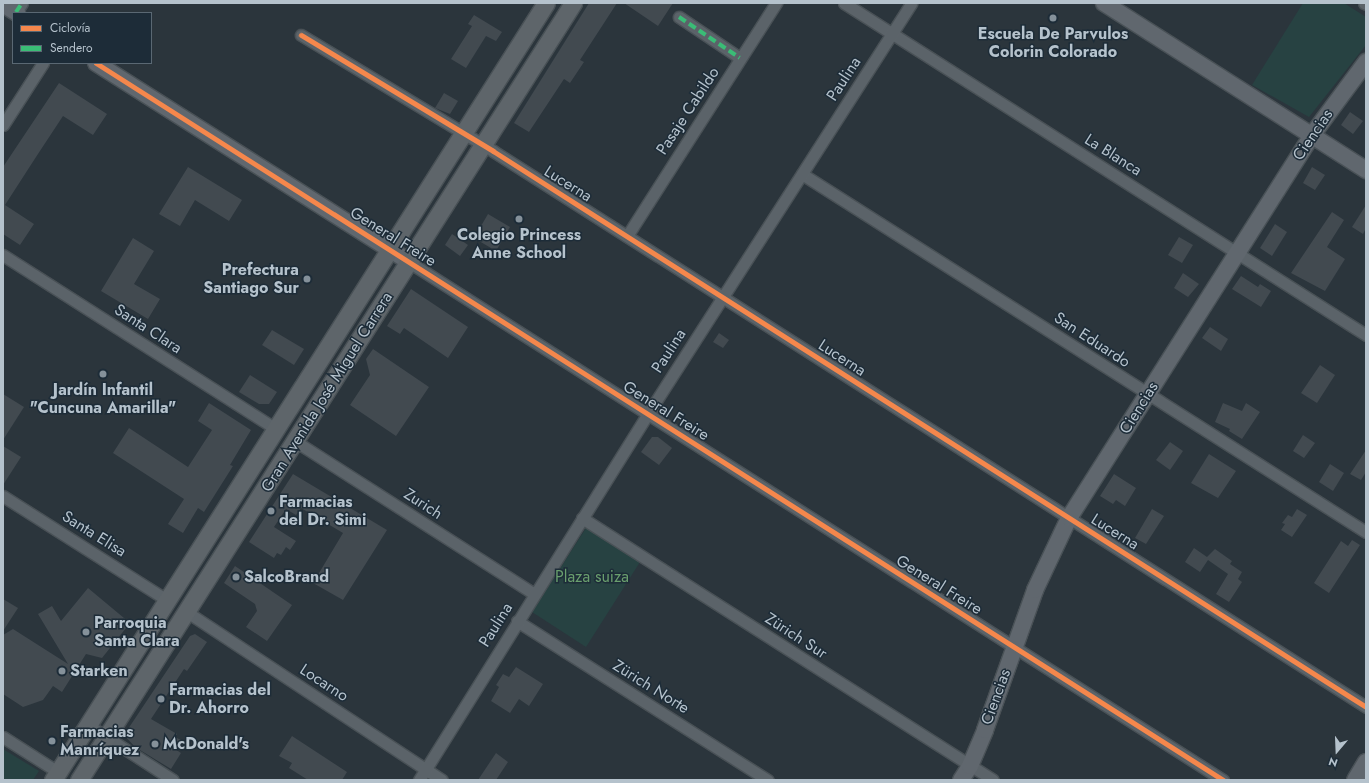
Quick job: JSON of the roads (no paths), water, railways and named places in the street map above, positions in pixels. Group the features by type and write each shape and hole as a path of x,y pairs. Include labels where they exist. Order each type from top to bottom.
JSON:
{"main road":[{"name":"Gran Avenida José Miguel Carrera","path":"56,776 546,3"},
{"name":"Gran Avenida José Miguel Carrera","path":"79,780 192,605 573,3"},
{"path":"167,600 192,605"}],"street":[{"name":"Pasaje Cabildo","path":"627,236 776,3"},
{"name":"La Blanca","path":"844,3 1366,335"},
{"name":"Paulina","path":"419,780 424,768 647,415 912,3"},
{"path":"1104,3 1366,170"},
{"path":"680,17 740,58"},
{"name":"Lucerna","path":"301,35 462,134 483,145 1366,707"},
{"name":"Ciencias","path":"961,780 970,766 1035,590 1069,518 1312,135 1366,62"},
{"path":"3,125 42,64"},
{"name":"General Freire","path":"98,64 647,415 1223,780"},
{"name":"San Eduardo","path":"802,174 1366,532"},
{"name":"Santa Clara","path":"3,255 276,430"},
{"name":"Zurich","path":"295,442 534,594"},
{"name":"Santa Elisa","path":"3,496 167,600"},
{"name":"Zürich Sur","path":"582,518 993,780"},
{"name":"Locarno","path":"192,605 442,780"},
{"name":"Zürich Norte","path":"517,621 768,780"},
{"path":"88,725 173,780"},
{"path":"3,737 56,776"},
{"path":"1355,780 1366,762"}],"place":[{"name":"Escuela De Parvulos Colorin Colorado","path":"1053,18"},
{"name":"Colegio Princess Anne School","path":"519,219"},
{"name":"Prefectura Santiago Sur","path":"307,279"},
{"name":"Jardín Infantil \"Cuncuna Amarilla\"","path":"103,374"},
{"name":"Farmacias del Dr. Simi","path":"271,511"},
{"name":"SalcoBrand","path":"236,577"},
{"name":"Parroquia Santa Clara","path":"86,632"},
{"name":"Starken","path":"62,671"},
{"name":"Farmacias del Dr. Ahorro","path":"161,699"},
{"name":"Farmacias Manríquez","path":"52,741"},
{"name":"McDonald's","path":"155,744"}],"park label":[{"name":"Plaza suiza","path":"592,577"}]}
